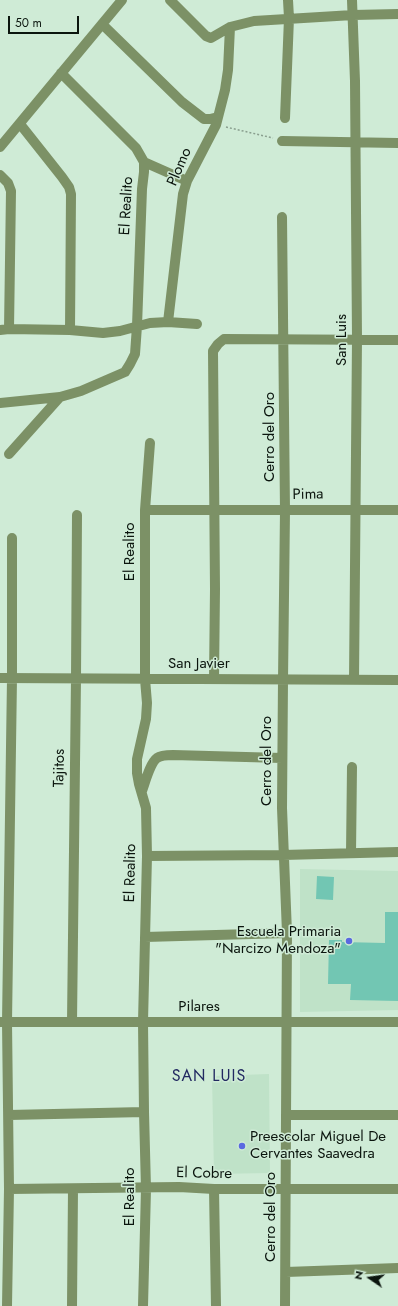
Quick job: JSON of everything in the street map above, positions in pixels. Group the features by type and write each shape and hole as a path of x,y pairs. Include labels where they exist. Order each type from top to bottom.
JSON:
{"street":[{"path":"0,147 122,0"},
{"path":"170,0 206,36 211,38 230,27 254,21 289,18 398,14"},
{"path":"285,118 289,18 288,0"},
{"name":"San Luis","path":"352,0 357,339 354,680"},
{"path":"102,24 182,102 204,119 217,121"},
{"name":"Plomo","path":"168,322 183,194 187,181 217,121 225,90 228,70 230,27"},
{"name":"El Realito","path":"60,397 81,391 125,372 135,354 144,162 136,148 61,73"},
{"path":"20,124 62,177 69,187 71,194 70,330"},
{"path":"282,141 398,143"},
{"path":"144,162 187,181"},
{"path":"0,175 8,183 11,191 4,329 70,330 103,333 120,331 150,322 197,324"},
{"name":"Cerro del Oro","path":"282,217 285,511 282,758 287,933 285,1306"},
{"path":"214,680 215,589 213,351 224,339 398,340"},
{"path":"0,403 60,397"},
{"path":"9,454 60,397"},
{"name":"El Realito","path":"143,1306 146,1189 144,1112 144,937 147,856 146,808 137,773 137,759 146,719 147,703 145,510 150,443"},
{"name":"Pima","path":"145,510 398,510"},
{"name":"Tajitos","path":"72,1022 77,515"},
{"path":"7,1306 9,1115 3,1022 12,678 12,538"},
{"name":"San Javier","path":"0,678 398,680"},
{"path":"142,791 152,764 156,758 162,756 282,758"},
{"path":"351,853 352,767"},
{"path":"147,856 398,852"},
{"path":"144,937 287,933"},
{"name":"Pilares","path":"3,1022 398,1022"},
{"path":"9,1115 144,1112"},
{"path":"286,1115 398,1115"},
{"path":"72,1306 73,1188"},
{"name":"El Cobre","path":"9,1189 398,1189"},
{"path":"214,1189 216,1306"},
{"path":"286,1272 398,1268"}],"path":[{"path":"217,121 282,141"}],"shaded area":[{"name":"Escuela Primaria \"Narcizo Mendoza\"","path":"300,869 398,871 398,1010 300,1012"},
{"name":"Preescolar Miguel De Cervantes Saavedra","path":"269,1074 270,1173 214,1174 212,1076"}],"building":[{"path":"317,876 334,877 333,900 316,899"},
{"path":"385,912 398,912 398,1001 350,1000 351,984 328,984 329,940 342,940 342,942 385,943"}],"place":[{"name":"Escuela Primaria \"Narcizo Mendoza\"","path":"349,941"},
{"name":"Preescolar Miguel De Cervantes Saavedra","path":"242,1146"}],"district":[{"name":"SAN LUIS","path":"209,1077"}]}
